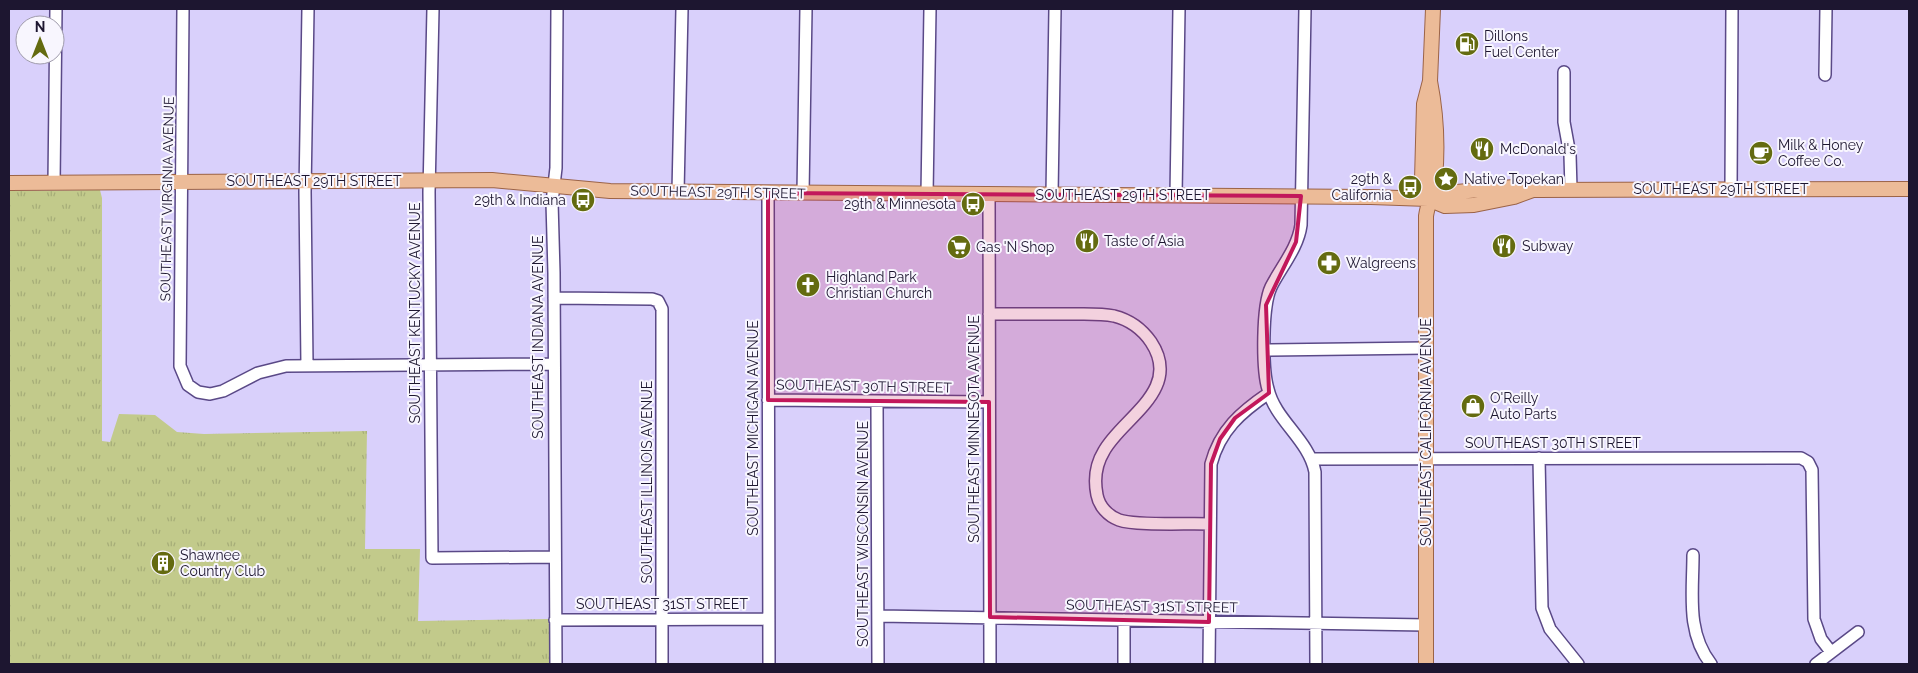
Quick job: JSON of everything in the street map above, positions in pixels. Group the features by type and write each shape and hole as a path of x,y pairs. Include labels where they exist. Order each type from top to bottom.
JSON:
{"main road":[{"name":"SOUTHEAST CALIFORNIA AVENUE","path":"1426,664 1428,199 1435,180 1435,108 1430,81 1432,9"},
{"name":"SOUTHEAST 29TH STREET","path":"9,184 492,180 601,190 1301,196 1428,199 1445,206 1474,205 1514,197 1533,190 1909,189"}],"street":[{"path":"54,183 56,9"},
{"name":"SOUTHEAST VIRGINIA AVENUE","path":"183,9 180,182 180,366 182,374 191,387 198,392 214,394 271,368 307,365"},
{"path":"308,9 305,181 307,365 554,364"},
{"name":"SOUTHEAST KENTUCKY AVENUE","path":"433,9 430,181 432,558 554,557"},
{"name":"SOUTHEAST INDIANA AVENUE","path":"556,664 554,620 554,298 552,202 556,168 557,9"},
{"path":"678,192 682,9"},
{"path":"804,193 806,9"},
{"path":"928,194 930,9"},
{"path":"1052,194 1055,9"},
{"path":"1176,195 1179,9"},
{"path":"1305,9 1300,225 1296,242 1272,287 1266,304 1266,379 1269,393 1312,459 1316,472 1316,664"},
{"path":"1731,188 1732,9"},
{"path":"1825,75 1826,9"},
{"path":"1564,72 1564,122 1570,155 1572,189"},
{"name":"SOUTHEAST MICHIGAN AVENUE","path":"768,192 769,664"},
{"name":"SOUTHEAST MINNESOTA AVENUE","path":"989,194 990,664"},
{"name":"SOUTHEAST ILLINOIS AVENUE","path":"554,298 644,298 658,301 662,309 662,664"},
{"path":"989,314 1103,314 1123,318 1140,329 1152,344 1156,353 1157,383 1145,406 1104,450 1096,474 1098,500 1108,514 1121,521 1210,524"},
{"path":"1266,350 1426,348"},
{"path":"1209,664 1210,475 1214,454 1220,440 1235,418 1269,393"},
{"name":"SOUTHEAST 30TH STREET","path":"768,400 877,403 989,402"},
{"name":"SOUTHEAST WISCONSIN AVENUE","path":"877,403 878,664"},
{"path":"1539,458 1542,608 1550,629 1578,664"},
{"name":"SOUTHEAST 30TH STREET","path":"1312,459 1794,458 1806,460 1811,467 1812,609 1817,629 1831,652"},
{"path":"1693,555 1694,631 1700,648 1711,664"},
{"name":"SOUTHEAST 31ST STREET","path":"878,616 990,617 1008,620 1426,625"},
{"name":"SOUTHEAST 31ST STREET","path":"554,620 769,619"},
{"path":"1124,620 1124,664"},
{"path":"1816,664 1858,632"}],"highlighted area":[{"path":"768,193 1301,196 1296,242 1266,305 1269,393 1235,418 1220,439 1211,464 1209,622 990,617 989,402 768,400"}],"green space":[{"name":"Shawnee Country Club","path":"100,190 102,198 102,441 110,442 119,414 155,415 177,432 204,434 367,431 365,549 420,549 418,621 549,619 549,664 9,664 9,191"}],"place":[{"name":"Dillons Fuel Center","path":"1467,44"},
{"name":"McDonald's","path":"1482,149"},
{"name":"Milk & Honey Coffee Co.","path":"1761,153"},
{"name":"Native Topekan","path":"1446,179"},
{"name":"29th & California","path":"1410,187"},
{"name":"29th & Indiana","path":"583,200"},
{"name":"29th & Minnesota","path":"973,204"},
{"name":"Taste of Asia","path":"1087,241"},
{"name":"Subway","path":"1504,246"},
{"name":"Gas 'N Shop","path":"959,247"},
{"name":"Walgreens","path":"1329,263"},
{"name":"Highland Park Christian Church","path":"808,285"},
{"name":"O'Reilly Auto Parts","path":"1473,406"},
{"name":"Shawnee Country Club","path":"163,563"}]}
